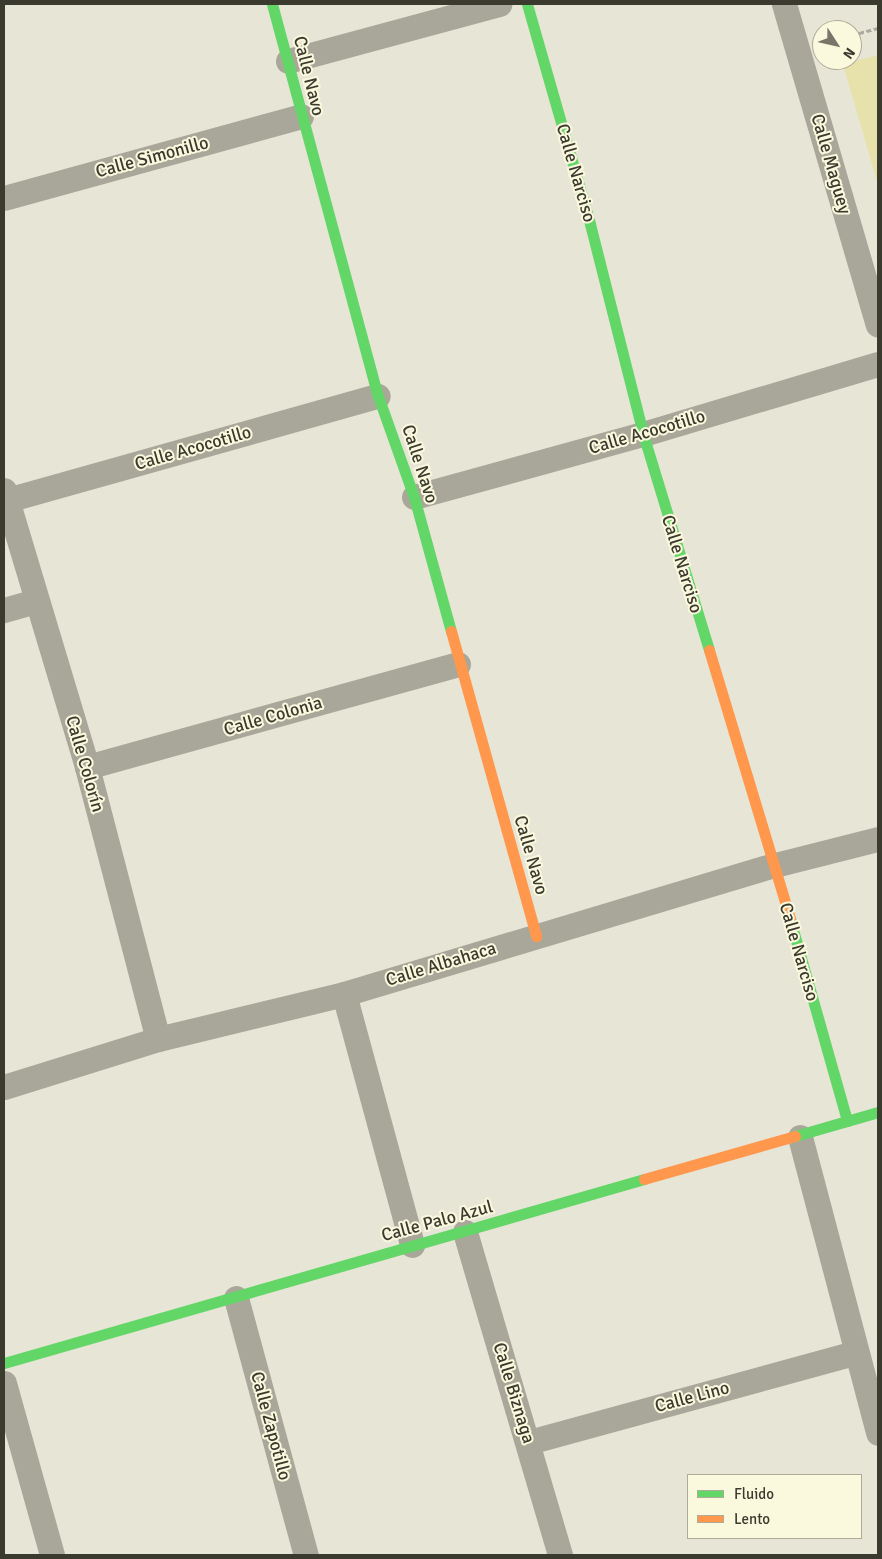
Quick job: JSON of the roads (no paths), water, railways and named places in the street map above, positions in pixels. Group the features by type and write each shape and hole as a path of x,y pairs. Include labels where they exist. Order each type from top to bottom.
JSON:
{"street":[{"name":"Calle Navo","path":"272,4 378,396 414,497 458,664 536,936"},
{"path":"288,61 499,4"},
{"name":"Calle Narciso","path":"528,4 590,224 643,434 774,865 846,1121"},
{"name":"Calle Maguey","path":"784,4 878,325"},
{"name":"Calle Simonillo","path":"4,198 301,116"},
{"name":"Calle Acocotillo","path":"414,497 643,434 878,364"},
{"name":"Calle Acocotillo","path":"5,495 378,396"},
{"name":"Calle Colorín","path":"5,495 87,767 158,1039"},
{"path":"4,610 36,601"},
{"name":"Calle Colonia","path":"87,767 458,664"},
{"name":"Calle Albahaca","path":"4,1087 158,1039 344,994 774,865 878,839"},
{"path":"344,994 412,1245"},
{"name":"Calle Palo Azul","path":"4,1363 236,1298 412,1245 465,1232 800,1137 878,1112"},
{"path":"800,1137 855,1353 878,1433"},
{"name":"Calle Biznaga","path":"465,1232 529,1442 560,1555"},
{"name":"Calle Zapotillo","path":"236,1298 306,1555"},
{"name":"Calle Lino","path":"529,1442 855,1353"},
{"path":"4,1383 52,1555"}]}
